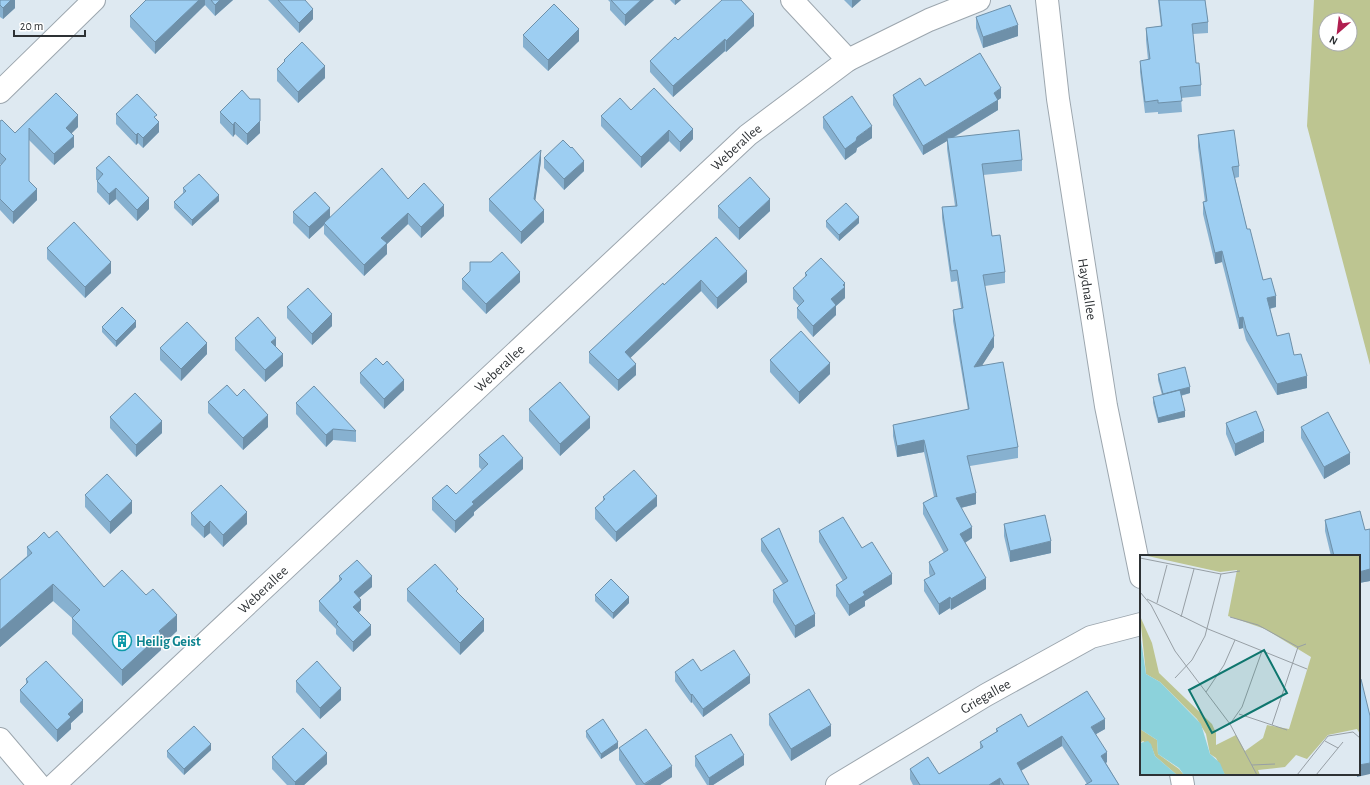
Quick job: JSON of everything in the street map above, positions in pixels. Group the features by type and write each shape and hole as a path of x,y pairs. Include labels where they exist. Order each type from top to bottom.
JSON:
{"street":[{"path":"0,92 94,0"},
{"path":"792,0 848,60"},
{"name":"Weberallee","path":"54,785 748,135 848,60 929,20 979,0"},
{"name":"Haydnallee","path":"1047,0 1058,98 1106,406 1140,572"},
{"name":"Griegallee","path":"837,785 986,695 1091,637 1140,624"},
{"path":"0,739 39,785"},
{"path":"1181,775 1183,785"}],"green space":[{"path":"1314,0 1370,0 1370,365 1307,126"}],"building":[{"path":"0,0 11,0 3,8 0,5"},
{"path":"146,0 199,0 155,42 130,16"},
{"path":"211,0 220,0 215,5"},
{"path":"278,0 305,0 313,9 299,23"},
{"path":"611,0 641,0 625,15"},
{"path":"722,0 741,0 754,14 726,41 725,39 673,86 650,61 675,37 678,40"},
{"path":"1159,0 1205,0 1208,22 1192,24 1196,63 1199,63 1201,85 1180,87 1182,101 1158,103 1158,100 1145,102 1140,61 1150,59 1146,28 1162,26"},
{"path":"554,4 579,29 548,60 523,35"},
{"path":"1010,5 1018,25 983,37 976,17"},
{"path":"302,42 325,66 298,92 277,69"},
{"path":"980,53 1001,88 994,93 998,100 923,146 893,95 920,78 925,86"},
{"path":"654,88 693,129 680,142 669,130 641,157 601,116 620,98 631,110"},
{"path":"242,90 250,99 260,99 260,121 247,134 235,122 233,125 220,112"},
{"path":"56,93 78,115 66,128 74,136 54,154 29,128 29,181 37,189 13,212 0,199 0,166 6,159 0,153 0,121 2,120 15,133"},
{"path":"137,94 157,115 154,117 159,122 143,138 138,133 136,135 116,114"},
{"path":"852,96 872,126 857,137 856,141 845,149 823,117"},
{"path":"1019,130 1022,160 982,164 992,236 1000,235 1005,272 983,275 994,336 974,367 1003,362 1018,447 967,456 976,493 956,498 972,527 960,534 986,578 951,599 950,597 939,604 924,580 935,574 929,562 948,550 923,503 936,496 937,497 924,440 897,446 893,425 969,409 953,310 963,308 957,270 951,271 942,207 957,206 947,138"},
{"path":"1234,130 1239,166 1232,167 1247,229 1250,229 1263,280 1271,278 1276,296 1267,298 1277,336 1289,333 1294,355 1301,354 1307,376 1277,384 1246,329 1243,317 1239,318 1222,251 1215,253 1203,202 1207,201 1198,135"},
{"path":"563,140 571,148 572,147 584,161 564,179 544,158"},
{"path":"541,150 534,199 544,210 521,232 489,199"},
{"path":"109,156 149,198 137,210 116,188 109,194 97,181 103,174 96,168"},
{"path":"382,168 408,199 424,183 444,205 421,227 408,213 381,238 387,243 364,265 324,223"},
{"path":"199,174 219,195 192,220 174,202 186,191 183,188"},
{"path":"750,177 770,199 739,228 718,206"},
{"path":"315,192 330,208 309,227 293,212"},
{"path":"846,203 859,217 839,235 826,221"},
{"path":"74,222 111,262 85,287 47,248"},
{"path":"716,237 747,271 717,298 701,280 625,352 636,364 618,380 589,352 663,283 664,285"},
{"path":"502,252 520,272 486,304 462,279 470,271 470,262 491,262"},
{"path":"821,258 845,283 843,285 845,287 831,299 836,305 813,326 797,308 804,301 793,288 807,275 805,273"},
{"path":"308,288 332,314 312,334 287,307"},
{"path":"122,307 136,321 116,341 102,327"},
{"path":"258,317 276,338 271,342 283,354 265,370 235,338"},
{"path":"187,322 207,343 181,369 160,348"},
{"path":"801,331 830,363 799,392 770,360"},
{"path":"376,358 383,365 387,361 404,380 384,399 360,373"},
{"path":"1185,367 1190,387 1163,394 1158,374"},
{"path":"560,382 590,417 560,444 529,409"},
{"path":"227,385 237,396 244,389 268,415 243,438 208,402"},
{"path":"314,386 356,431 333,429 326,435 296,403"},
{"path":"1180,390 1185,411 1158,418 1153,397"},
{"path":"135,393 162,421 136,445 110,417"},
{"path":"1256,411 1264,431 1235,444 1226,423"},
{"path":"1328,412 1350,453 1324,467 1301,427"},
{"path":"503,435 523,458 472,502 474,504 455,521 432,498 447,485 456,494 488,464 479,455"},
{"path":"634,470 657,496 616,532 595,508 605,499 603,497"},
{"path":"107,474 132,501 110,522 85,495"},
{"path":"221,485 247,512 223,535 210,521 204,527 191,513"},
{"path":"1360,511 1365,530 1370,529 1370,569 1360,572 1360,555 1334,555 1325,520"},
{"path":"1045,515 1051,541 1010,551 1004,524"},
{"path":"843,517 862,548 872,542 892,574 863,592 865,595 849,605 836,585 847,578 819,531"},
{"path":"779,528 815,614 795,626 773,590 788,581 761,539"},
{"path":"57,531 104,587 122,570 146,595 153,589 177,615 159,631 161,634 122,670 72,618 80,610 53,584 0,630 0,580 32,553 27,547 44,532 49,538"},
{"path":"357,560 372,576 354,592 361,600 353,607 371,625 353,642 336,624 338,622 319,601 342,579 339,576"},
{"path":"435,564 458,589 456,591 484,619 460,643 407,589"},
{"path":"611,579 629,597 613,613 595,595"},
{"path":"734,650 750,675 703,709 675,672 693,659 701,671"},
{"path":"46,661 83,700 68,714 71,717 57,730 20,690 28,682 26,679"},
{"path":"317,661 341,688 320,708 296,681"},
{"path":"1360,680 1370,716 1370,763 1360,765"},
{"path":"809,689 831,725 791,749 769,714"},
{"path":"1087,691 1105,719 1091,727 1107,752 1101,756 1119,785 1085,785 1092,781 1062,736 1017,763 1029,785 1004,785 1000,778 989,785 920,785 910,769 928,757 939,774 983,747 980,742 998,731 996,729 1021,714 1028,727"},
{"path":"603,719 618,742 601,754 586,731"},
{"path":"194,726 211,744 184,769 167,751"},
{"path":"303,728 327,753 295,782 272,757"},
{"path":"646,729 672,766 644,784 619,748"},
{"path":"731,734 744,755 709,778 695,756"}],"place":[{"name":"Heilig Geist","path":"122,641"}]}
